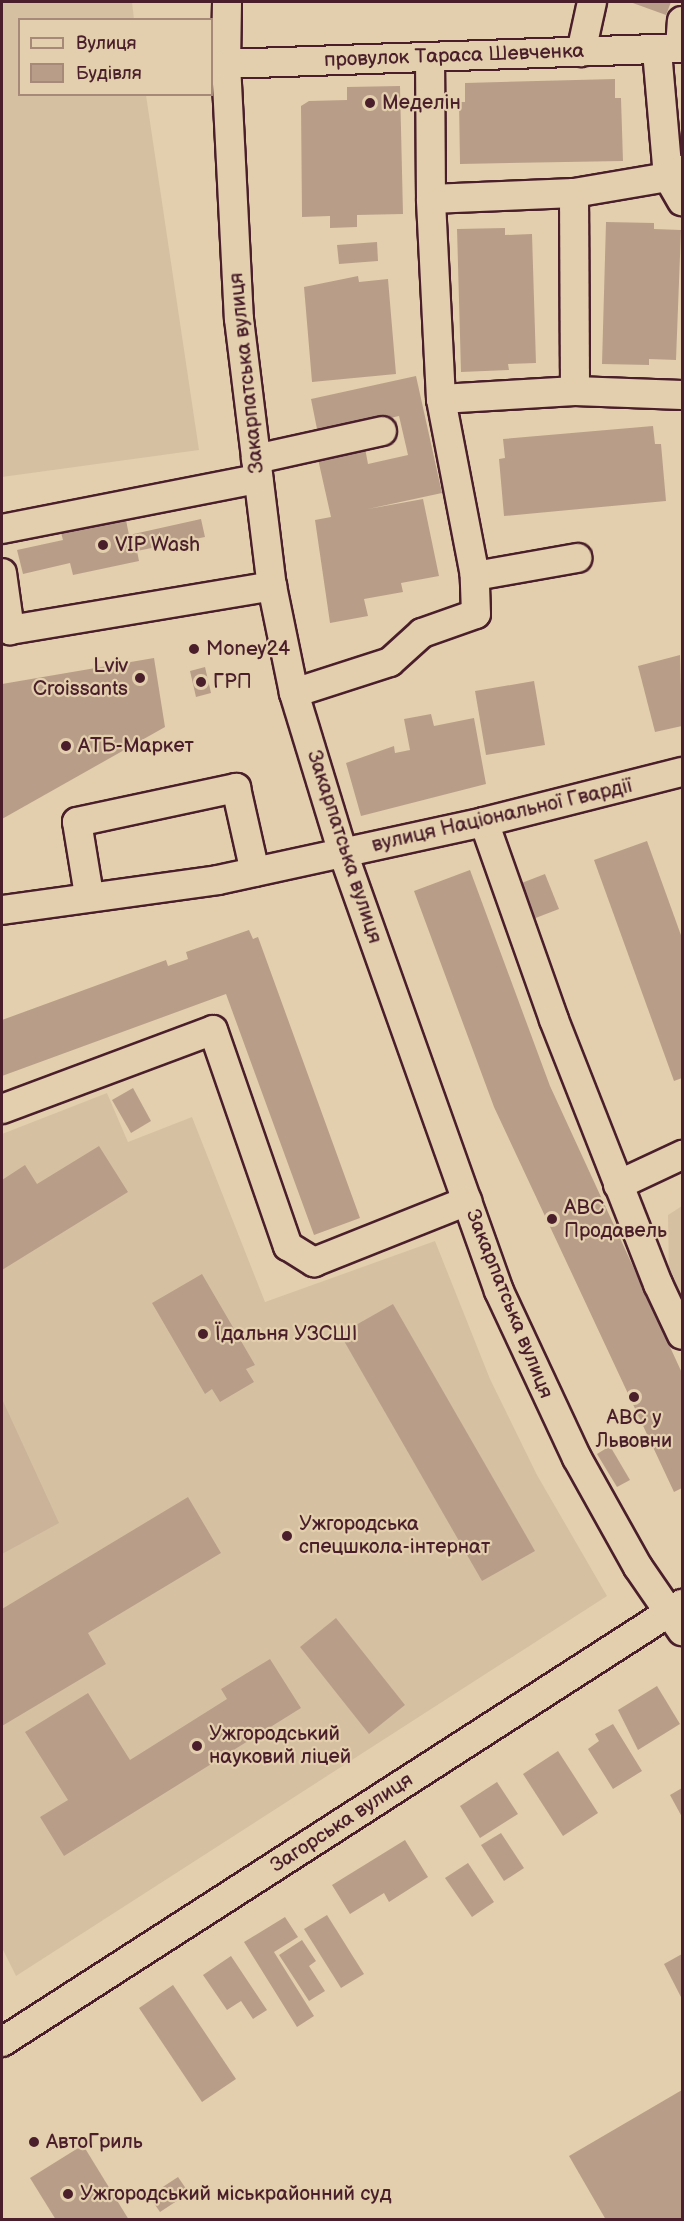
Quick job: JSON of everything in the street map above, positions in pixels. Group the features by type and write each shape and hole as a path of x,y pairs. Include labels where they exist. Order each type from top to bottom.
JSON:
{"street":[{"name":"Закарпатська вулиця","path":"227,2 226,64 239,319 272,586 294,693 343,853 499,1291 555,1418 638,1567 678,1616"},
{"path":"581,52 592,2"},
{"name":"провулок Тараса Шевченка","path":"226,64 581,52 676,42"},
{"path":"676,42 675,173 682,201"},
{"path":"294,693 390,662 422,633 476,614 475,576 441,399 431,199 430,57"},
{"path":"431,199 574,193 675,173"},
{"path":"574,193 575,391"},
{"path":"441,399 575,391 682,395"},
{"path":"2,529 257,469 382,432"},
{"path":"475,576 577,558"},
{"path":"2,573 10,630 272,586"},
{"name":"вулиця Національної Гвардії","path":"2,910 89,895 218,880 484,822 682,772"},
{"path":"89,895 77,822 236,788 255,872"},
{"path":"484,822 554,1020 618,1185 682,1335"},
{"path":"2,1109 213,1030 288,1246 314,1262 467,1201"},
{"path":"618,1185 682,1155"},
{"name":"Загорська вулиця","path":"2,2042 678,1616"}],"shaded area":[{"path":"2,2 132,2 134,18 18,18 18,96 146,96 199,450 2,477"},
{"name":"Ужгородська спецшкола-інтернат","path":"107,1093 128,1142 192,1117 265,1302 435,1241 490,1379 537,1475 607,1596 16,1976 2,1948 2,1134"},
{"path":"682,1206 682,1306 669,1276 668,1215"},
{"path":"2,1399 59,1523 2,1554"}],"building":[{"path":"630,2 671,2 666,15"},
{"path":"615,79 615,98 621,98 623,161 460,164 459,102 465,102 465,83"},
{"path":"400,86 403,214 357,215 357,227 330,228 330,216 302,217 301,106 309,101 347,100 347,87"},
{"path":"606,222 654,223 654,229 681,230 676,360 649,359 649,365 602,364"},
{"path":"505,228 505,235 532,234 536,363 508,364 509,370 461,372 457,229"},
{"path":"377,242 378,261 339,264 337,245"},
{"path":"358,276 359,282 388,279 396,374 312,382 304,287"},
{"path":"416,376 442,493 368,509 423,499 439,576 401,583 403,592 364,599 368,616 330,623 315,520 331,517 318,459 365,448 368,464 408,455 399,416 318,434 311,399"},
{"path":"653,426 655,444 661,444 666,501 504,516 499,459 505,458 503,439"},
{"name":"VIP Wash","path":"125,515 129,535 201,519 205,537 137,551 139,561 73,575 70,563 23,574 17,550 63,540 60,529"},
{"name":"Money24","path":"198,644 199,654 190,655 189,645"},
{"path":"680,655 682,726 655,732 638,666"},
{"name":"АТБ-Маркет","path":"154,658 165,727 2,819 2,684"},
{"name":"ГРП","path":"205,667 211,693 196,697 190,671"},
{"path":"534,681 545,745 486,755 475,691"},
{"path":"431,714 434,726 474,718 486,784 361,816 346,763 394,746 395,753 410,750 404,719"},
{"path":"647,841 682,938 682,1078 674,1081 594,860"},
{"path":"470,870 550,1086 682,1373 682,1488 674,1492 494,1107 414,891"},
{"path":"545,874 559,909 533,919 519,884"},
{"path":"249,930 253,939 258,937 360,1218 314,1235 226,994 2,1076 2,1020 166,960 168,966 188,959 186,952"},
{"path":"133,1088 151,1121 131,1133 112,1100"},
{"path":"99,1146 128,1192 2,1270 2,1180 25,1165 37,1184"},
{"name":"Їдальня УЗСШІ","path":"202,1274 255,1365 246,1369 254,1382 220,1402 212,1389 205,1394 152,1303"},
{"path":"393,1304 535,1551 482,1581 340,1334"},
{"path":"610,1446 630,1480 617,1487 597,1454"},
{"path":"188,1497 221,1553 88,1633 106,1664 2,1726 2,1609"},
{"path":"336,1618 405,1705 369,1734 300,1647"},
{"name":"Ужгородський науковий ліцей","path":"270,1659 301,1708 64,1856 40,1817 68,1800 25,1732 88,1693 130,1760 227,1699 221,1689"},
{"path":"657,1686 680,1724 638,1750 618,1710"},
{"path":"613,1724 642,1771 613,1789 588,1749 599,1741 595,1734"},
{"path":"558,1751 598,1813 563,1836 523,1774"},
{"path":"497,1782 518,1814 480,1838 460,1806"},
{"path":"682,1788 682,1817 670,1795"},
{"path":"501,1833 524,1868 504,1881 481,1845"},
{"path":"405,1840 428,1877 389,1902 384,1893 350,1914 332,1885"},
{"path":"468,1863 494,1902 472,1917 445,1878"},
{"path":"327,1915 364,1974 341,1988 304,1929"},
{"path":"285,1917 298,1937 274,1952 314,2016 297,2027 244,1942"},
{"path":"302,1940 316,1961 309,1966 325,1991 309,2001 279,1955"},
{"path":"682,1954 682,1999 664,1964"},
{"path":"231,1956 267,2010 253,2019 241,2001 227,2010 203,1975"},
{"path":"173,1985 236,2079 202,2102 139,2008"},
{"path":"682,2090 682,2220 606,2220 569,2156"},
{"path":"83,2145 129,2220 56,2220 30,2178"},
{"path":"178,2177 189,2193 160,2212 149,2196"}],"place":[{"name":"Меделін","path":"370,103"},
{"name":"VIP Wash","path":"103,545"},
{"name":"Money24","path":"194,649"},
{"name":"Lviv Croissants","path":"140,678"},
{"name":"ГРП","path":"201,682"},
{"name":"АТБ-Маркет","path":"66,746"},
{"name":"ABC Продавель","path":"552,1219"},
{"name":"Їдальня УЗСШІ","path":"203,1334"},
{"name":"ABC у Львовни","path":"634,1397"},
{"name":"Ужгородська спецшкола-інтернат","path":"287,1536"},
{"name":"Ужгородський науковий ліцей","path":"197,1746"},
{"name":"АвтоГриль","path":"34,2142"},
{"name":"Ужгородський міськрайонний суд","path":"68,2194"}]}
